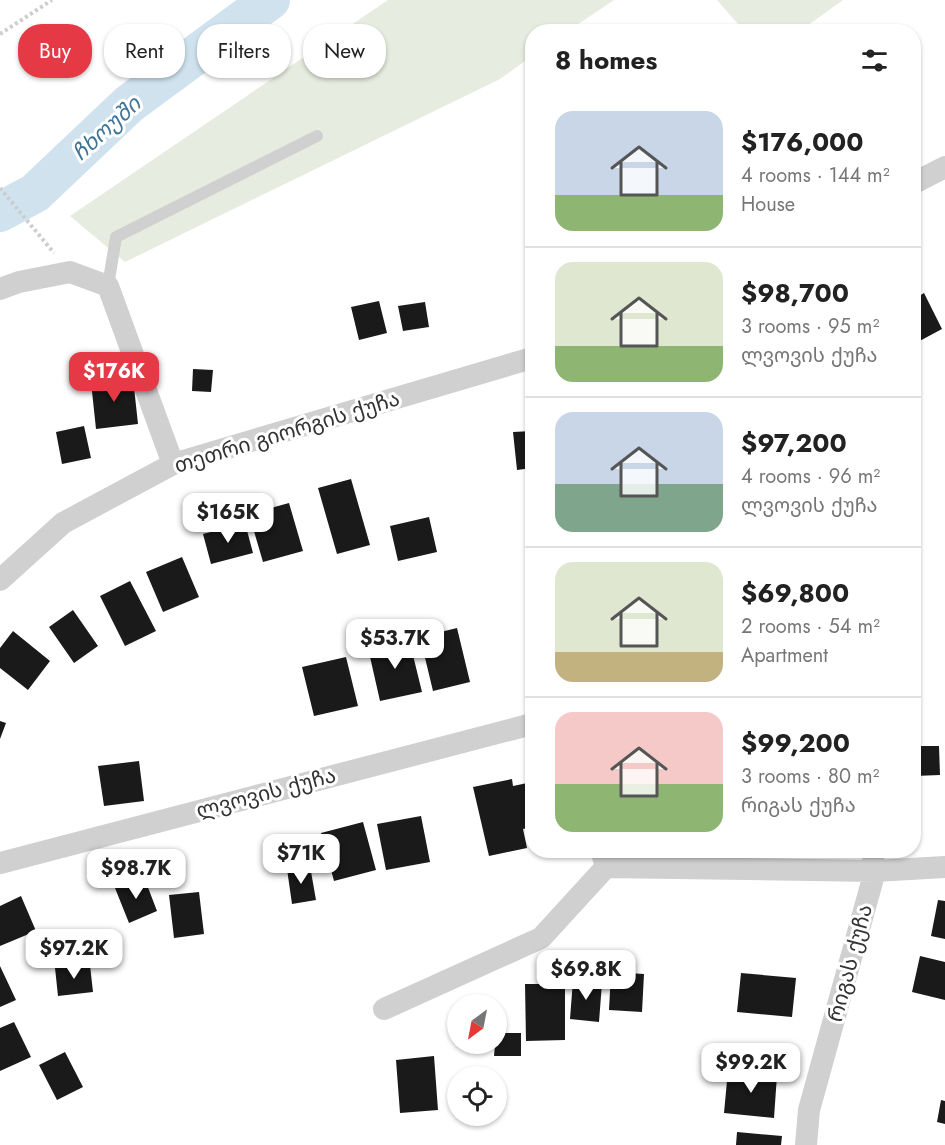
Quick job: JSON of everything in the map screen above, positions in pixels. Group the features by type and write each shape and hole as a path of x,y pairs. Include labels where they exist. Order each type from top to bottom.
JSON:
{"street":[{"path":"921,179 945,167"},
{"path":"0,289 19,282 70,272 108,286 172,464"},
{"name":"თეთრი გიორგის ქუჩა","path":"0,580 63,523 172,464 525,360"},
{"name":"ლვოვის ქუჩა","path":"0,863 525,726"},
{"path":"384,1009 541,939 604,859 874,861 945,867"},
{"name":"რიგას ქუჩა","path":"806,1145 809,1110 874,861"}],"lane":[{"path":"108,286 116,237 317,136"}],"path":[{"path":"0,34 52,0"},
{"path":"0,188 70,272"}],"shaded area":[{"path":"388,0 614,0 578,24 525,24 525,61 500,79 125,262 70,216 273,78 291,78 291,66 303,58 303,78 386,78 386,24 353,24"},
{"path":"717,0 843,0 810,24 738,24"}],"building":[{"path":"924,293 942,329 921,340 921,295"},
{"path":"379,301 387,333 359,340 351,307"},
{"path":"425,302 429,327 403,331 398,306"},
{"path":"193,369 213,370 211,392 192,391"},
{"path":"133,378 138,424 96,429 91,382"},
{"path":"84,426 91,458 62,464 56,432"},
{"path":"525,431 525,469 517,470 513,432"},
{"path":"351,479 370,545 337,554 318,488"},
{"path":"289,503 303,551 263,562 249,514"},
{"path":"429,517 437,552 398,561 390,526"},
{"path":"245,523 253,553 211,564 203,534"},
{"path":"182,557 199,597 163,612 146,572"},
{"path":"130,581 156,631 125,646 100,596"},
{"path":"73,610 98,646 74,663 49,627"},
{"path":"457,628 470,682 433,691 420,637"},
{"path":"13,631 50,661 28,690 0,668 0,648"},
{"path":"409,639 422,692 380,701 368,648"},
{"path":"346,657 358,706 314,716 302,667"},
{"path":"0,721 6,723 0,739"},
{"path":"921,746 939,746 940,775 921,776"},
{"path":"139,761 144,801 104,806 98,766"},
{"path":"512,779 513,786 525,783 525,829 523,829 525,848 489,856 473,787"},
{"path":"421,816 430,862 386,870 377,824"},
{"path":"363,822 376,870 334,881 321,833"},
{"path":"310,866 316,900 292,904 287,869"},
{"path":"144,877 157,911 129,923 115,888"},
{"path":"199,892 204,934 174,938 169,895"},
{"path":"21,896 36,931 0,946 0,906"},
{"path":"938,900 945,901 945,939 931,936"},
{"path":"920,956 945,962 945,1000 912,992"},
{"path":"90,965 93,992 58,996 55,968"},
{"path":"0,966 16,1000 0,1007"},
{"path":"611,972 644,974 642,1012 609,1010"},
{"path":"741,973 796,978 792,1017 737,1012"},
{"path":"573,980 602,983 599,1022 570,1019"},
{"path":"525,984 565,984 565,1040 526,1041"},
{"path":"14,1022 31,1057 0,1071 0,1028"},
{"path":"507,1033 521,1033 521,1056 494,1056 494,1054 507,1054"},
{"path":"65,1052 83,1087 57,1100 39,1065"},
{"path":"434,1056 438,1110 400,1113 396,1060"},
{"path":"728,1070 777,1075 774,1118 724,1113"},
{"path":"941,1100 945,1101 945,1124 937,1122"},
{"path":"737,1132 782,1136 781,1145 736,1145"}],"waterway":[{"name":"ჩხოუში","path":"0,212 35,193 129,104 270,0"}]}
